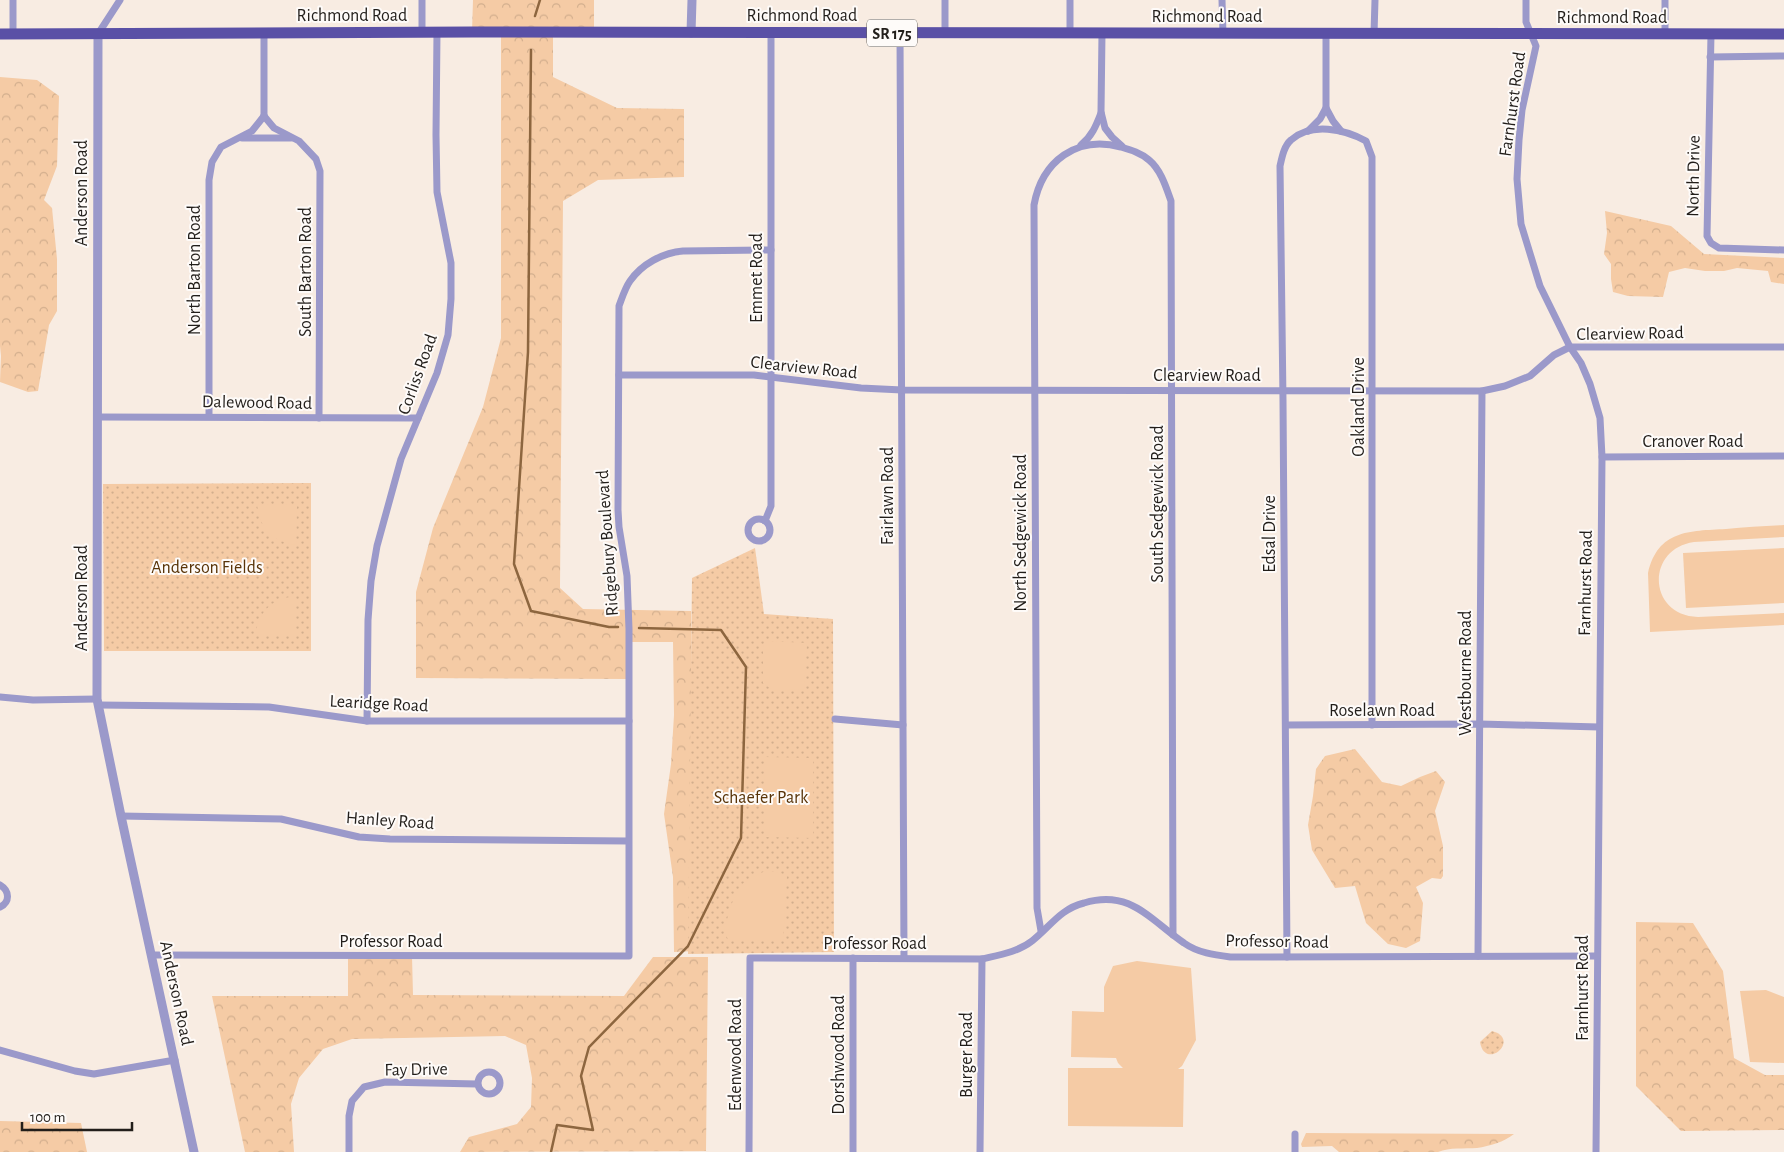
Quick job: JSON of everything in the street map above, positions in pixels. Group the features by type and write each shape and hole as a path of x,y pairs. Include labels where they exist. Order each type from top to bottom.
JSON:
{"main road":[{"name":"Richmond Road","path":"0,34 422,32 1784,34"}],"street":[{"path":"13,0 13,33"},
{"path":"98,34 120,0"},
{"path":"422,0 422,32"},
{"path":"691,33 692,0"},
{"path":"945,0 945,33"},
{"path":"1070,0 1070,33"},
{"path":"1222,0 1223,34"},
{"path":"1374,34 1375,0"},
{"name":"Farnhurst Road","path":"1526,0 1526,22 1536,46 1522,110 1519,140 1517,179 1521,224 1540,286 1570,348 1581,363 1590,384 1600,418 1602,457 1596,1152"},
{"path":"1665,0 1665,34"},
{"name":"Corliss Road","path":"367,721 368,620 371,581 377,546 401,459 437,373 448,336 451,299 450,263 437,192 437,32"},
{"path":"264,33 264,116"},
{"name":"Emmet Road","path":"765,521 771,506 771,33"},
{"name":"Fairlawn Road","path":"900,33 904,958"},
{"path":"1102,33 1101,112 1106,128 1112,137 1125,148"},
{"name":"Anderson Road","path":"98,34 98,702 194,1152"},
{"path":"1306,132 1320,120 1326,108 1326,34"},
{"name":"North Drive","path":"1711,34 1707,236 1719,248 1784,250"},
{"path":"1710,57 1784,56"},
{"path":"1326,108 1341,131"},
{"name":"North Sedgewick Road","path":"1041,932 1036,908 1034,205 1036,194 1043,178 1054,162 1090,138 1096,129 1101,112"},
{"name":"North Barton Road","path":"209,416 209,180 212,162 221,146 252,131 264,116"},
{"name":"South Barton Road","path":"264,116 274,128 299,141 316,158 320,171 319,418"},
{"name":"Oakland Drive","path":"1316,130 1341,131 1355,135 1366,141 1372,157 1372,725"},
{"name":"Edsal Drive","path":"1287,957 1280,166 1282,155 1289,141 1306,132 1316,130"},
{"path":"238,138 294,138"},
{"name":"South Sedgewick Road","path":"1076,148 1101,144 1136,151 1150,160 1164,181 1171,201 1173,934"},
{"name":"Ridgebury Boulevard","path":"629,956 628,597 618,510 618,306 630,282 642,268 659,256 672,252 771,250"},
{"name":"Clearview Road","path":"618,375 754,375 861,388 902,390 1482,391 1505,386 1530,376 1554,355 1570,348 1784,347"},
{"name":"Westbourne Road","path":"1478,956 1482,391"},
{"name":"Dalewood Road","path":"97,417 418,418"},
{"name":"Cranover Road","path":"1602,457 1784,456"},
{"name":"Learidge Road","path":"0,697 33,700 269,707 367,721 629,721"},
{"path":"835,719 903,725"},
{"name":"Roselawn Road","path":"1286,725 1480,724 1599,727"},
{"name":"Hanley Road","path":"121,816 282,819 358,836 390,839 628,841"},
{"path":"0,885 6,889 8,896 7,902 0,907"},
{"name":"Professor Road","path":"750,958 982,959 1016,950 1032,941 1057,917 1082,903 1105,899 1125,902 1148,914 1186,944 1207,954 1232,957 1597,956"},
{"name":"Professor Road","path":"152,955 629,956"},
{"name":"Edenwood Road","path":"749,1152 750,958"},
{"name":"Dorshwood Road","path":"853,958 853,1152"},
{"name":"Burger Road","path":"980,1152 982,959"},
{"path":"0,1050 75,1071 94,1074 175,1060"},
{"name":"Fay Drive","path":"349,1152 349,1116 352,1101 364,1087 385,1082 477,1084"},
{"path":"1295,1134 1295,1152"}],"green space":[{"path":"473,0 594,0 594,33 553,33 553,77 617,108 684,109 684,177 598,180 563,201 560,588 583,609 691,611 694,951 674,952 673,877 664,814 671,764 674,715 673,642 629,642 629,679 416,678 416,592 433,528 483,407 501,338 501,33 472,32"},
{"path":"0,77 37,80 59,96 57,166 44,200 52,208 57,259 57,311 49,325 38,391 28,392 0,382"},
{"path":"1605,211 1671,226 1704,254 1784,258 1784,284 1771,282 1768,271 1737,268 1724,271 1705,271 1685,268 1669,272 1663,297 1628,296 1613,292 1611,264 1604,254 1607,233"},
{"name":"Anderson Fields","path":"311,483 311,651 104,651 103,484"},
{"path":"257,504 297,505 296,545 273,537 268,532 261,520"},
{"path":"1784,525 1784,537 1694,542 1678,547 1667,557 1661,569 1659,582 1662,595 1669,606 1681,614 1698,617 1784,613 1784,625 1650,632 1648,573 1659,548 1667,541 1688,532"},
{"name":"Schaefer Park","path":"755,548 764,614 833,619 834,952 688,954 692,578"},
{"path":"1784,548 1784,603 1686,608 1683,553"},
{"path":"295,596 295,636 255,636 259,620 267,608 279,600"},
{"path":"769,641 807,643 804,689 774,691 763,683 763,650 764,645"},
{"path":"1355,749 1382,782 1401,786 1436,771 1445,782 1435,811 1443,846 1443,876 1441,879 1432,878 1416,887 1423,903 1420,941 1406,948 1388,944 1366,923 1355,886 1335,888 1312,850 1308,825 1316,769 1325,756"},
{"path":"765,757 813,758 813,838 764,837"},
{"path":"767,870 787,875 783,941 728,940 724,929 732,903 741,885"},
{"path":"1636,922 1693,923 1723,971 1734,1058 1765,1075 1784,1075 1784,1130 1681,1131 1636,1086"},
{"path":"348,956 412,956 413,995 624,996 653,957 708,957 706,1151 460,1152 469,1137 517,1124 531,1107 532,1078 526,1045 505,1036 352,1039 323,1049 299,1078 291,1104 294,1152 245,1152 212,996 348,996"},
{"path":"1137,961 1191,968 1196,1040 1182,1066 1178,1069 1184,1069 1183,1127 1068,1126 1068,1068 1123,1068 1116,1058 1071,1057 1072,1011 1104,1012 1104,987 1113,966"},
{"path":"1766,990 1784,997 1784,1063 1750,1062 1740,991"},
{"path":"1492,1031 1500,1035 1503,1040 1503,1046 1494,1054 1488,1054 1483,1050 1480,1042"},
{"path":"0,1121 81,1123 87,1152 0,1152"},
{"path":"1306,1133 1514,1134 1497,1143 1477,1148 1452,1149 1438,1152 1339,1152 1332,1146 1302,1147 1301,1144"}],"waterway":[{"path":"535,16 540,0"},
{"path":"531,50 528,352 514,564 531,611 609,627 618,627"},
{"path":"551,1152 557,1125 593,1130 581,1076 589,1047 688,946 741,838 746,667 721,630 639,628"}]}
